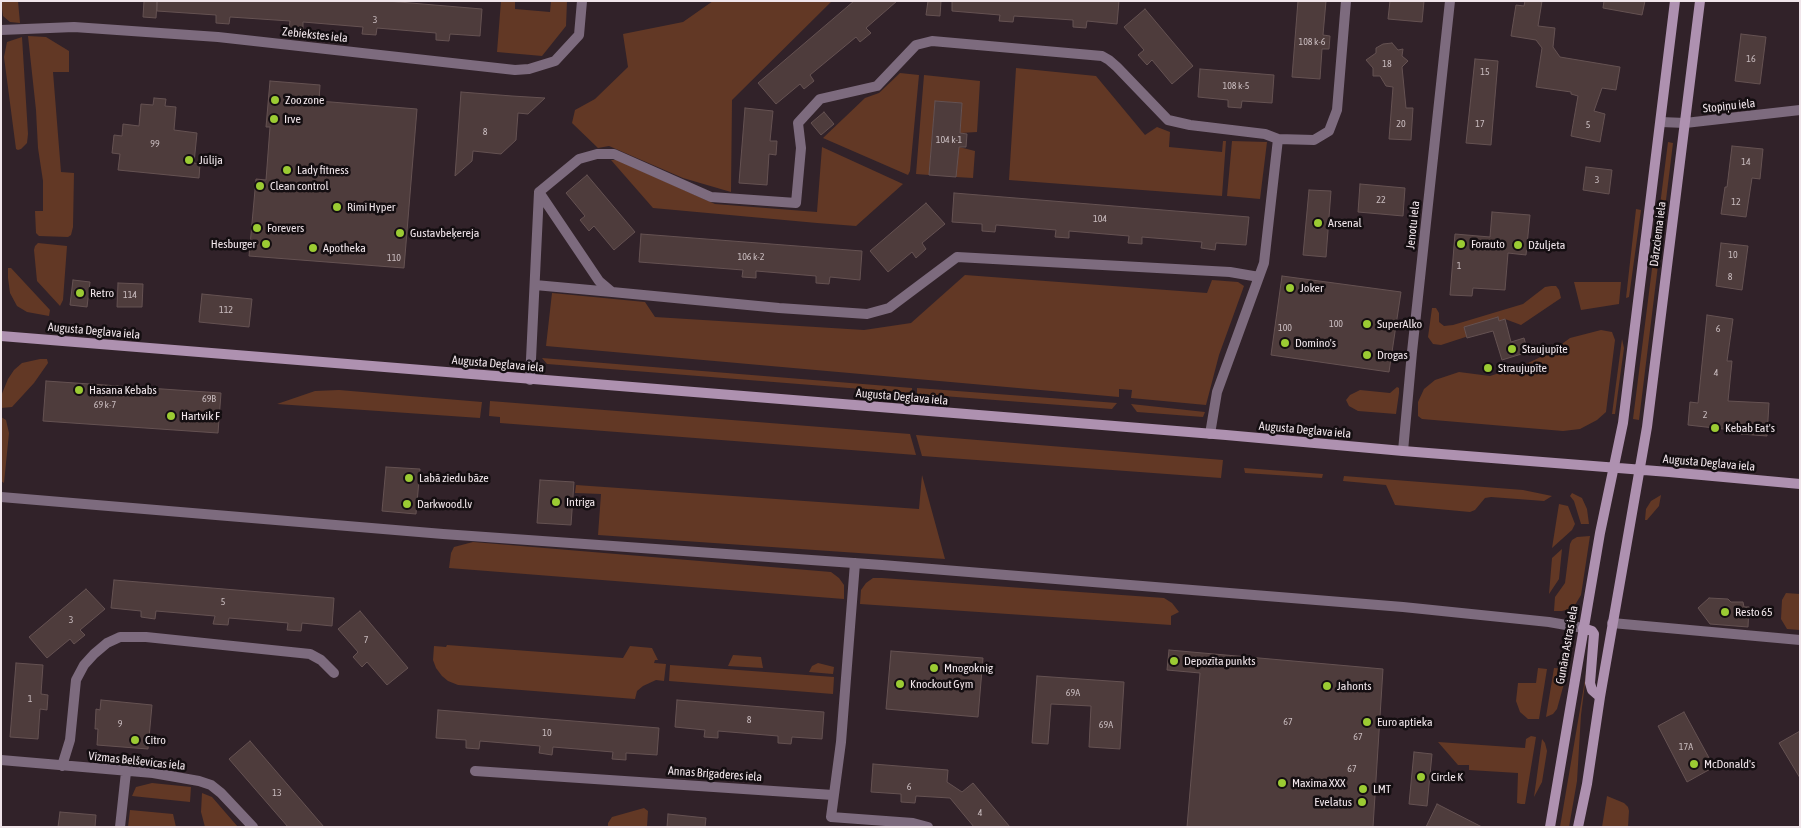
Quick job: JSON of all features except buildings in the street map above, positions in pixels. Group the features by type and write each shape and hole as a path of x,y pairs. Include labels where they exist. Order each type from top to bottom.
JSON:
{"main road":[{"name":"Dārzciema iela","path":"1612,468 1624,417 1675,1"},
{"name":"Dārzciema iela","path":"1639,470 1647,427 1700,1"},
{"name":"Augusta Deglava iela","path":"1,336 1800,484"},
{"name":"Gunāra Astras iela","path":"1550,827 1612,468"},
{"path":"1578,827 1587,784 1612,623 1639,470"},
{"path":"1583,628 1592,631 1594,634 1590,682 1592,690 1600,697"}],"street":[{"name":"Zebiekstes iela","path":"1,30 74,26 218,37 515,70 529,69 555,61 579,35 582,1"},
{"path":"530,380 539,192 579,159 597,154 614,154 711,197 796,203 801,148 798,123 820,99 877,86 916,45 932,42 1102,56 1117,67 1168,120 1190,125 1265,134 1278,140 1314,140 1329,131 1337,110 1346,1"},
{"name":"Jenotu iela","path":"1404,451 1412,352 1450,1"},
{"name":"Stopiņu iela","path":"1661,122 1685,123 1800,110"},
{"path":"1210,434 1217,392 1264,263 1278,140"},
{"path":"539,192 599,281 612,292"},
{"path":"534,285 779,308 867,314 889,308 957,258 1230,272 1259,276"},
{"path":"1,497 443,534 855,563 1403,607 1549,622 1583,628"},
{"path":"855,563 841,742 831,818 913,823 928,827"},
{"path":"1612,623 1800,640"},
{"path":"62,766 70,740 76,680 84,665 94,654 106,643 120,636 310,654 321,660 334,673"},
{"name":"Vizmas Belševicas iela","path":"1,760 153,773 211,785 253,827"},
{"name":"Annas Brigaderes iela","path":"475,771 833,795"},
{"path":"120,827 126,772"}],"shaded area":[{"path":"1,1 18,1 20,23 10,22 3,16"},
{"path":"501,1 515,1 515,9 550,12 551,1 567,1 566,26 542,56 497,52"},
{"path":"713,1 832,1 732,100 731,192 683,178 609,146 598,148 572,123 575,110 595,99 628,67 623,34 683,22"},
{"path":"28,36 46,37 69,51 69,72 53,72 61,172 74,173 73,227 71,235 68,237 39,236 36,233 35,211 43,211 43,181 38,148"},
{"path":"22,37 28,134 27,143 18,150 16,149 4,57 7,42"},
{"path":"1016,68 1096,76 1145,135 1157,127 1170,132 1169,147 1222,152 1223,141 1226,141 1222,196 1009,180"},
{"path":"900,73 919,75 910,171 908,175 823,138 865,98 879,93"},
{"path":"924,75 980,81 977,132 960,133 962,103 935,101 929,175 916,174"},
{"path":"1232,141 1267,142 1260,199 1227,196"},
{"path":"1668,142 1673,143 1639,420 1633,419"},
{"path":"822,147 903,184 856,226 817,223 653,208 611,160 617,160 715,204 817,212"},
{"path":"959,147 975,151 973,178 956,177"},
{"path":"1636,209 1641,210 1629,297 1626,298"},
{"path":"38,243 67,246 63,300 60,306 37,281 34,250"},
{"path":"8,268 11,268 50,310 49,316 27,312 17,306 10,293"},
{"path":"965,275 1207,293 1212,280 1238,282 1244,286 1219,355 1206,405 1131,398 1132,390 1119,389 1119,397 546,346 552,293 645,302 655,317 864,330 911,323"},
{"path":"1574,282 1621,282 1619,304 1581,310"},
{"path":"1556,286 1561,298 1521,325 1505,319 1499,321 1498,317 1487,330 1441,345 1433,344 1428,337 1432,308 1436,308 1439,313 1439,322 1444,326 1453,325 1523,304 1545,287"},
{"path":"1601,330 1612,332 1615,340 1606,412 1597,420 1580,429 1563,431 1422,419 1418,416 1418,402 1424,389 1435,380 1459,372 1490,376 1524,365 1551,352 1570,338"},
{"path":"1622,339 1624,348 1615,414 1612,414"},
{"path":"542,358 912,388 912,393 547,364"},
{"path":"47,359 48,363 34,383 12,407 1,408 1,396 14,370 22,363"},
{"path":"1397,387 1399,388 1399,393 1396,414 1358,411 1349,406 1346,400 1350,395 1360,390 1390,393"},
{"path":"917,388 1117,403 1112,409 917,394"},
{"path":"339,390 482,402 480,418 277,404 315,391"},
{"path":"490,401 910,434 916,455 500,423 500,417 489,416"},
{"path":"1131,404 1205,412 1203,417 1137,412"},
{"path":"1,417 6,420 9,433 4,483 1,481"},
{"path":"916,435 1223,460 1221,478 922,456"},
{"path":"1244,468 1323,474 1322,478 1245,473"},
{"path":"922,475 945,559 598,535 601,494 575,493 576,485 919,509"},
{"path":"1344,476 1523,490 1552,496 1544,501 1485,498 1475,510 1470,512 1395,505 1386,485 1343,481"},
{"path":"1572,493 1582,498 1587,509 1589,524 1581,524 1574,501 1570,496"},
{"path":"1661,495 1659,506 1645,520 1646,509 1651,501"},
{"path":"1559,504 1568,506 1575,524 1572,530 1552,548"},
{"path":"1590,536 1581,595 1575,605 1569,609 1554,611 1555,597 1565,583 1570,544 1577,537"},
{"path":"473,542 831,572 844,585 844,599 449,568 451,553 454,547"},
{"path":"1562,549 1559,579 1549,594 1552,558"},
{"path":"873,578 1164,598 1172,603 1179,612 1171,616 1171,625 860,604 861,590"},
{"path":"1786,593 1800,594 1800,630 1787,629 1781,619 1782,600"},
{"path":"447,645 623,658 630,646 652,648 658,660 655,660 654,663 666,664 664,681 656,680 643,686 637,691 635,699 458,685 442,676 433,660 434,646 446,647"},
{"path":"733,655 761,657 763,668 728,666"},
{"path":"818,663 834,667 833,674 809,672 812,666"},
{"path":"670,665 834,677 833,694 669,681"},
{"path":"1538,668 1547,669 1539,719 1528,719 1520,712 1516,701 1518,683 1536,683"},
{"path":"1554,668 1568,669 1557,709 1553,714 1546,717"},
{"path":"1587,668 1581,715 1577,781 1569,827 1560,827"},
{"path":"1531,736 1536,737 1525,804 1517,803 1518,773 1469,770 1469,765 1458,765 1438,742 1525,748 1526,739"},
{"path":"1542,739 1547,751 1542,782 1534,797"},
{"path":"152,783 191,787 190,802 132,796 136,787"},
{"path":"202,793 212,797 238,827 205,827 201,812"},
{"path":"1607,796 1624,803 1628,807 1628,827 1602,827"},
{"path":"644,808 648,811 647,827 608,827 612,817"},
{"path":"130,810 173,814 176,827 128,827"}],"place":[{"name":"Zoo zone","path":"275,100"},
{"name":"Irve","path":"274,119"},
{"name":"Jūlija","path":"189,160"},
{"name":"Lady fitness","path":"287,170"},
{"name":"Clean control","path":"260,186"},
{"name":"Rimi Hyper","path":"337,207"},
{"name":"Arsenal","path":"1318,223"},
{"name":"Forevers","path":"257,228"},
{"name":"Gustavbeķereja","path":"400,233"},
{"name":"Hesburger","path":"266,244"},
{"name":"Forauto","path":"1461,244"},
{"name":"Džuljeta","path":"1518,245"},
{"name":"Apotheka","path":"313,248"},
{"name":"Joker","path":"1290,288"},
{"name":"Retro","path":"80,293"},
{"name":"SuperAlko","path":"1367,324"},
{"name":"Domino's","path":"1285,343"},
{"name":"Staujupīte","path":"1512,349"},
{"name":"Drogas","path":"1367,355"},
{"name":"Straujupīte","path":"1488,368"},
{"name":"Hasana Kebabs","path":"79,390"},
{"name":"Hartvik F","path":"171,416"},
{"name":"Kebab Eat's","path":"1715,428"},
{"name":"Labā ziedu bāze","path":"409,478"},
{"name":"Intriga","path":"556,502"},
{"name":"Darkwood.lv","path":"407,504"},
{"name":"Resto 65","path":"1725,612"},
{"name":"Depozīta punkts","path":"1174,661"},
{"name":"Mnogoknig","path":"934,668"},
{"name":"Knockout Gym","path":"900,684"},
{"name":"Jahonts","path":"1327,686"},
{"name":"Euro aptieka","path":"1367,722"},
{"name":"Citro","path":"135,740"},
{"name":"McDonald's","path":"1694,764"},
{"name":"Circle K","path":"1421,777"},
{"name":"Maxima XXX","path":"1282,783"},
{"name":"LMT","path":"1363,789"},
{"name":"Evelatus","path":"1362,802"}]}
